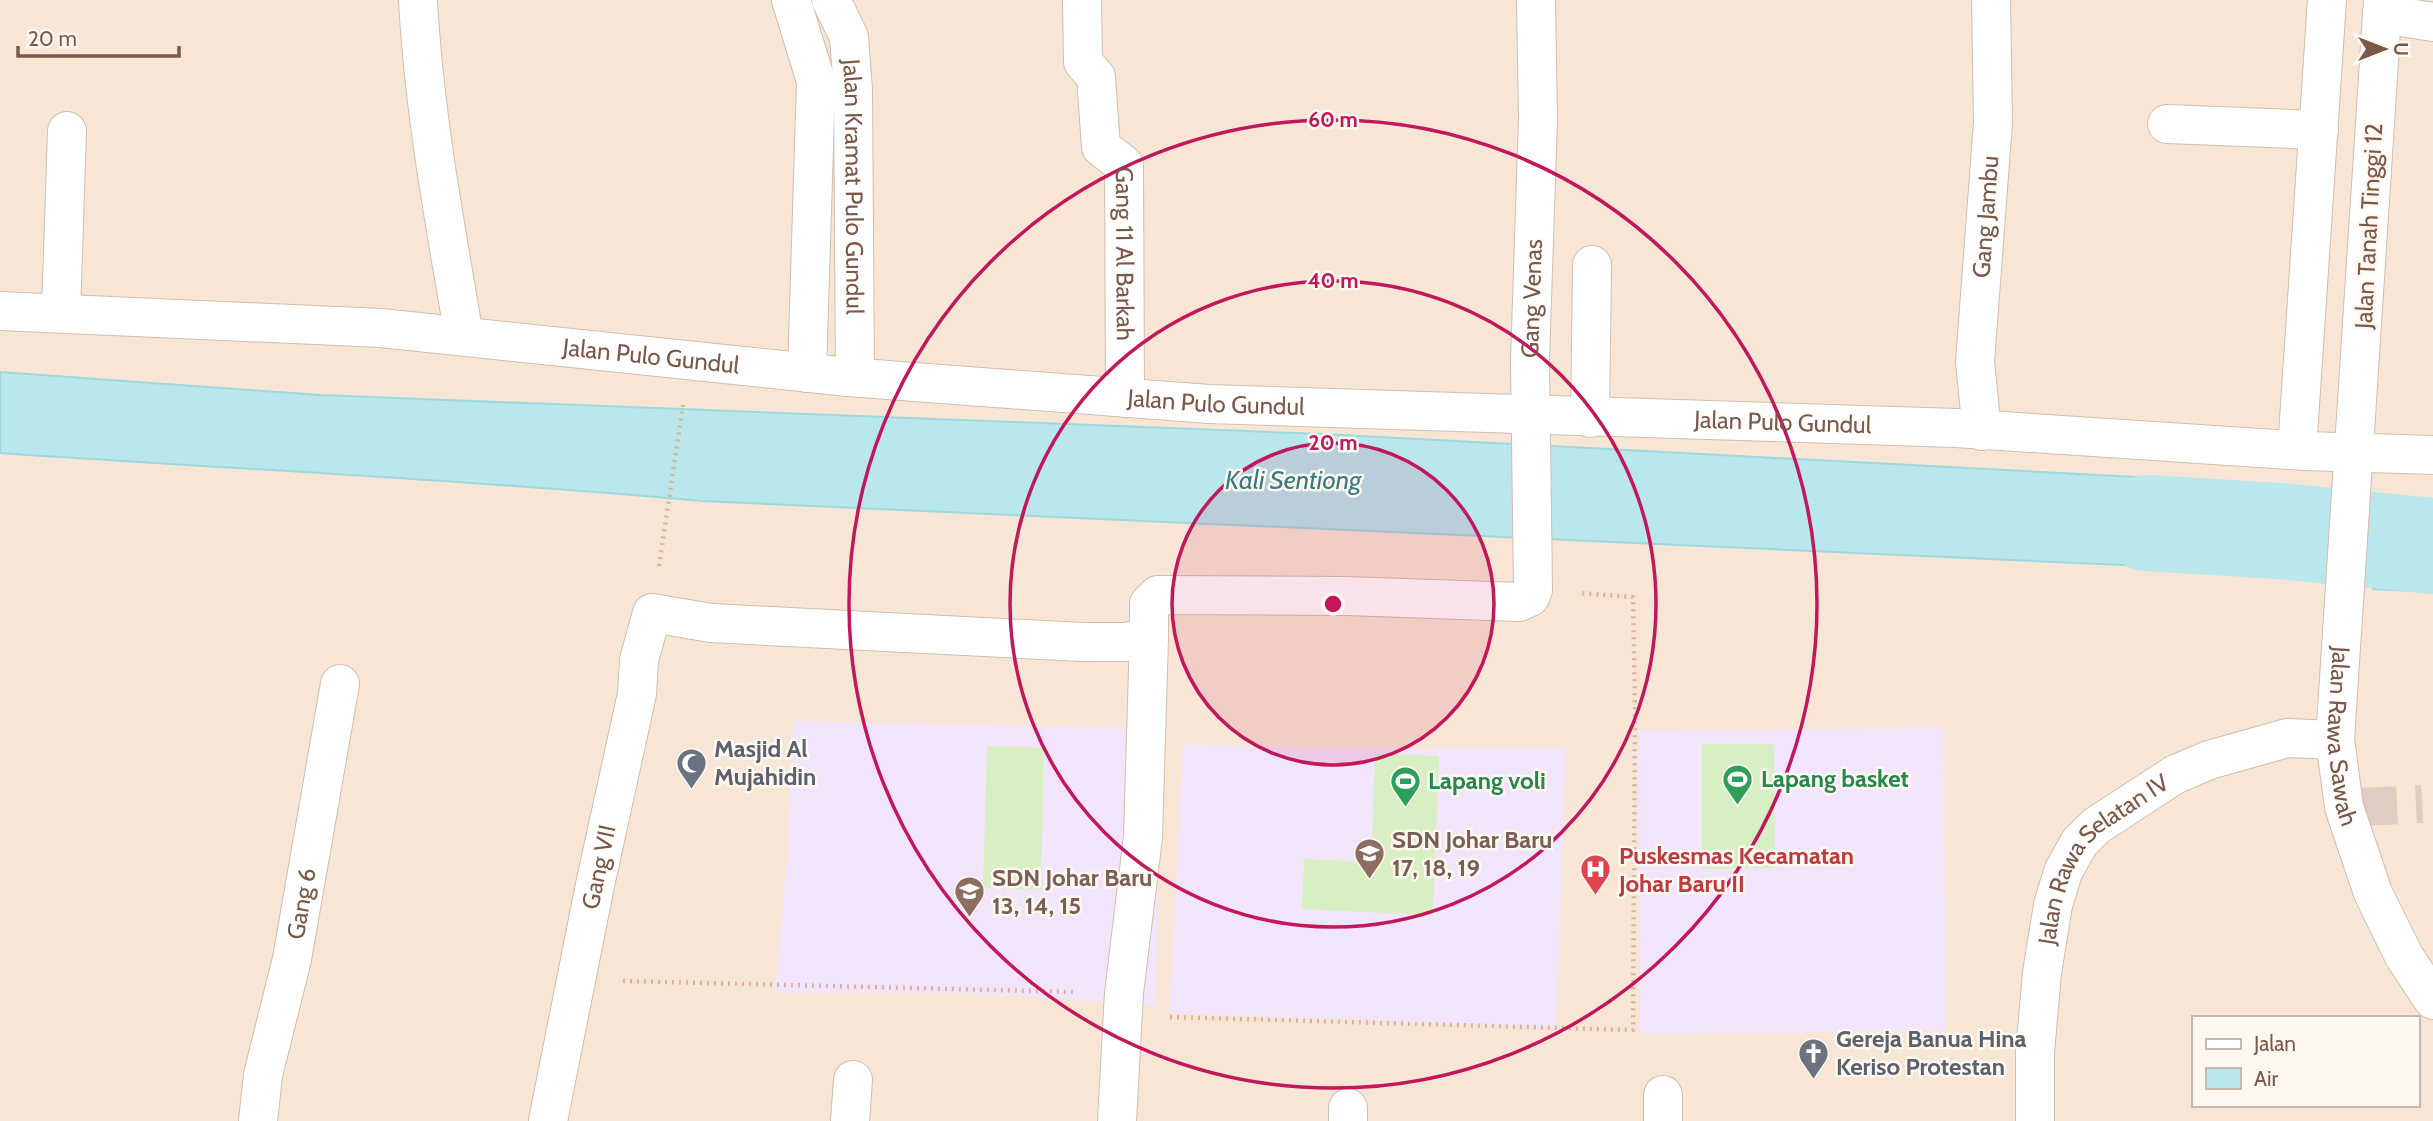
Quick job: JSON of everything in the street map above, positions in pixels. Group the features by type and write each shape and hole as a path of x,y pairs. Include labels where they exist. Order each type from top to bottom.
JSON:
{"street":[{"path":"418,0 435,168 464,335"},
{"path":"791,0 816,81 809,373"},
{"name":"Jalan Kramat Pulo Gundul","path":"831,0 849,37 853,90 851,377"},
{"name":"Gang 11 Al Barkah","path":"1082,0 1083,62 1096,77 1101,147 1124,165 1125,398"},
{"name":"Gang Venas","path":"1531,584 1530,361 1538,118 1536,0"},
{"name":"Gang Jambu","path":"1982,431 1975,362 1993,122 1991,0"},
{"path":"2301,450 2327,0"},
{"path":"2382,7 2433,22"},
{"name":"Jalan Tanah Tinggi 12","path":"2351,462 2382,7"},
{"path":"2167,124 2319,130"},
{"path":"61,313 67,131"},
{"path":"1590,418 1592,265"},
{"name":"Jalan Pulo Gundul","path":"0,312 382,327 851,377 1209,404 1532,420 1590,418 1982,431 2301,450 2351,462 2433,455"},
{"name":"Jalan Rawa Sawah","path":"2351,462 2347,586 2336,740 2373,892 2404,956 2433,1000"},
{"path":"1117,1121 1124,993 1143,837 1149,604 1158,595 1168,594 1519,601 1531,584"},
{"name":"Gang VII","path":"548,1121 637,694 639,660 652,613 710,623 1082,642 1126,642 1149,637"},
{"name":"Gang 6","path":"258,1121 263,1074 292,958 340,684"},
{"name":"Jalan Rawa Selatan IV","path":"2035,1121 2035,1052 2044,959 2053,905 2063,872 2079,842 2096,827 2174,775 2209,760 2287,738 2336,740"},
{"path":"850,1121 853,1080"}],"path":[{"path":"664,530 684,399"},
{"path":"578,972 627,982 1124,993 1147,1017 1633,1030 1633,597 1531,584"}],"shaded area":[{"path":"0,0 2433,0 2433,1121 0,1121"},
{"name":"SDN Johar Baru 13, 14, 15","path":"793,721 1160,729 1156,1005 959,993 775,993 788,844"},
{"path":"1943,728 1946,1031 1640,1034 1637,731"},
{"name":"SDN Johar Baru 17, 18, 19","path":"1183,744 1340,749 1566,748 1556,1028 1169,1013"}],"green space":[{"name":"Lapang basket","path":"1702,744 1774,744 1775,868 1702,869"},
{"path":"987,746 1044,748 1041,890 983,888"},
{"name":"Lapang voli","path":"1375,754 1439,756 1433,915 1302,909 1304,859 1371,862"}],"water":[{"name":"Kali Sentiong","path":"0,372 320,395 1323,434 2288,485 2279,531 2279,572 701,501 0,453"},
{"path":"2375,497 2433,499 2433,592 2373,589 2377,540"}],"waterway":[{"path":"2147,523 2279,531 2433,546"}],"tunnel":[{"path":"2359,807 2422,804"}],"place":[{"name":"Masjid Al Mujahidin","path":"691,790"},
{"name":"Lapang basket","path":"1738,806"},
{"name":"Lapang voli","path":"1405,808"},
{"name":"SDN Johar Baru 17, 18, 19","path":"1369,881"},
{"name":"Puskesmas Kecamatan Johar Baru II","path":"1596,897"},
{"name":"SDN Johar Baru 13, 14, 15","path":"969,919"},
{"name":"Gereja Banua Hina Keriso Protestan","path":"1813,1080"}]}
